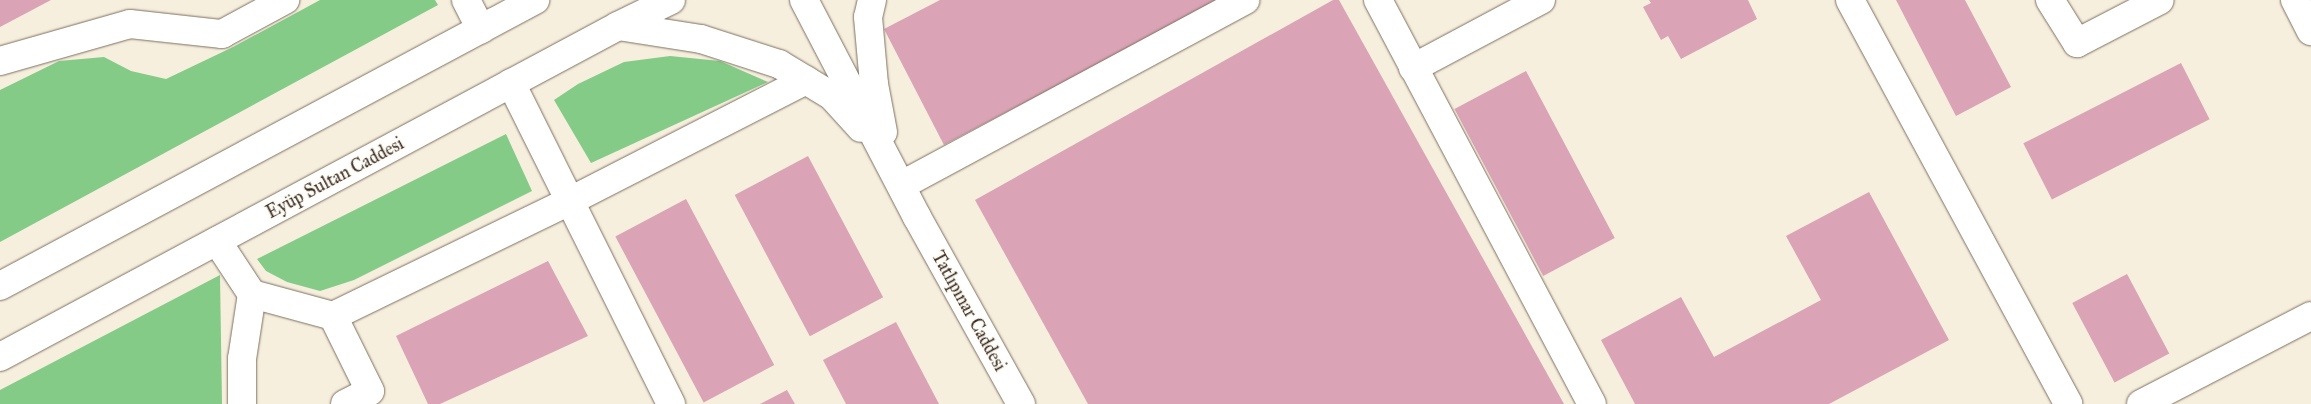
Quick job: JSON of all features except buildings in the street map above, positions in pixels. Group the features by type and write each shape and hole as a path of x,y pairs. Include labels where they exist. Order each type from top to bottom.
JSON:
{"street":[{"path":"0,61 130,24 222,34 285,0"},
{"path":"466,0 481,28"},
{"path":"0,286 535,0"},
{"name":"Eyüp Sultan Caddesi","path":"0,357 618,26 671,0"},
{"path":"804,0 887,156"},
{"path":"872,0 868,17 874,84 887,156"},
{"path":"902,185 1245,0"},
{"path":"1378,0 1592,404"},
{"path":"1413,68 1541,0"},
{"path":"1850,0 2068,404"},
{"path":"2050,0 2077,43 2160,0"},
{"path":"2295,0 2311,32"},
{"path":"618,26 701,39 780,64 832,96 887,156"},
{"path":"217,241 252,294 333,316 570,201 806,80"},
{"path":"511,83 671,404"},
{"name":"Tatlıpınar Caddesi","path":"887,156 917,217 1022,404"},
{"path":"242,404 242,359 252,294"},
{"path":"333,316 370,391 345,404"},
{"path":"2142,404 2311,316"}],"green space":[{"path":"320,0 435,0 438,5 0,242 0,90 59,61 104,57 131,71 166,79 233,47"},
{"path":"670,56 720,61 768,82 591,163 554,100 578,84 624,62"},
{"path":"506,134 532,191 354,280 320,291 287,282 266,271 257,259"},
{"path":"220,275 222,404 0,404 0,390"}]}
